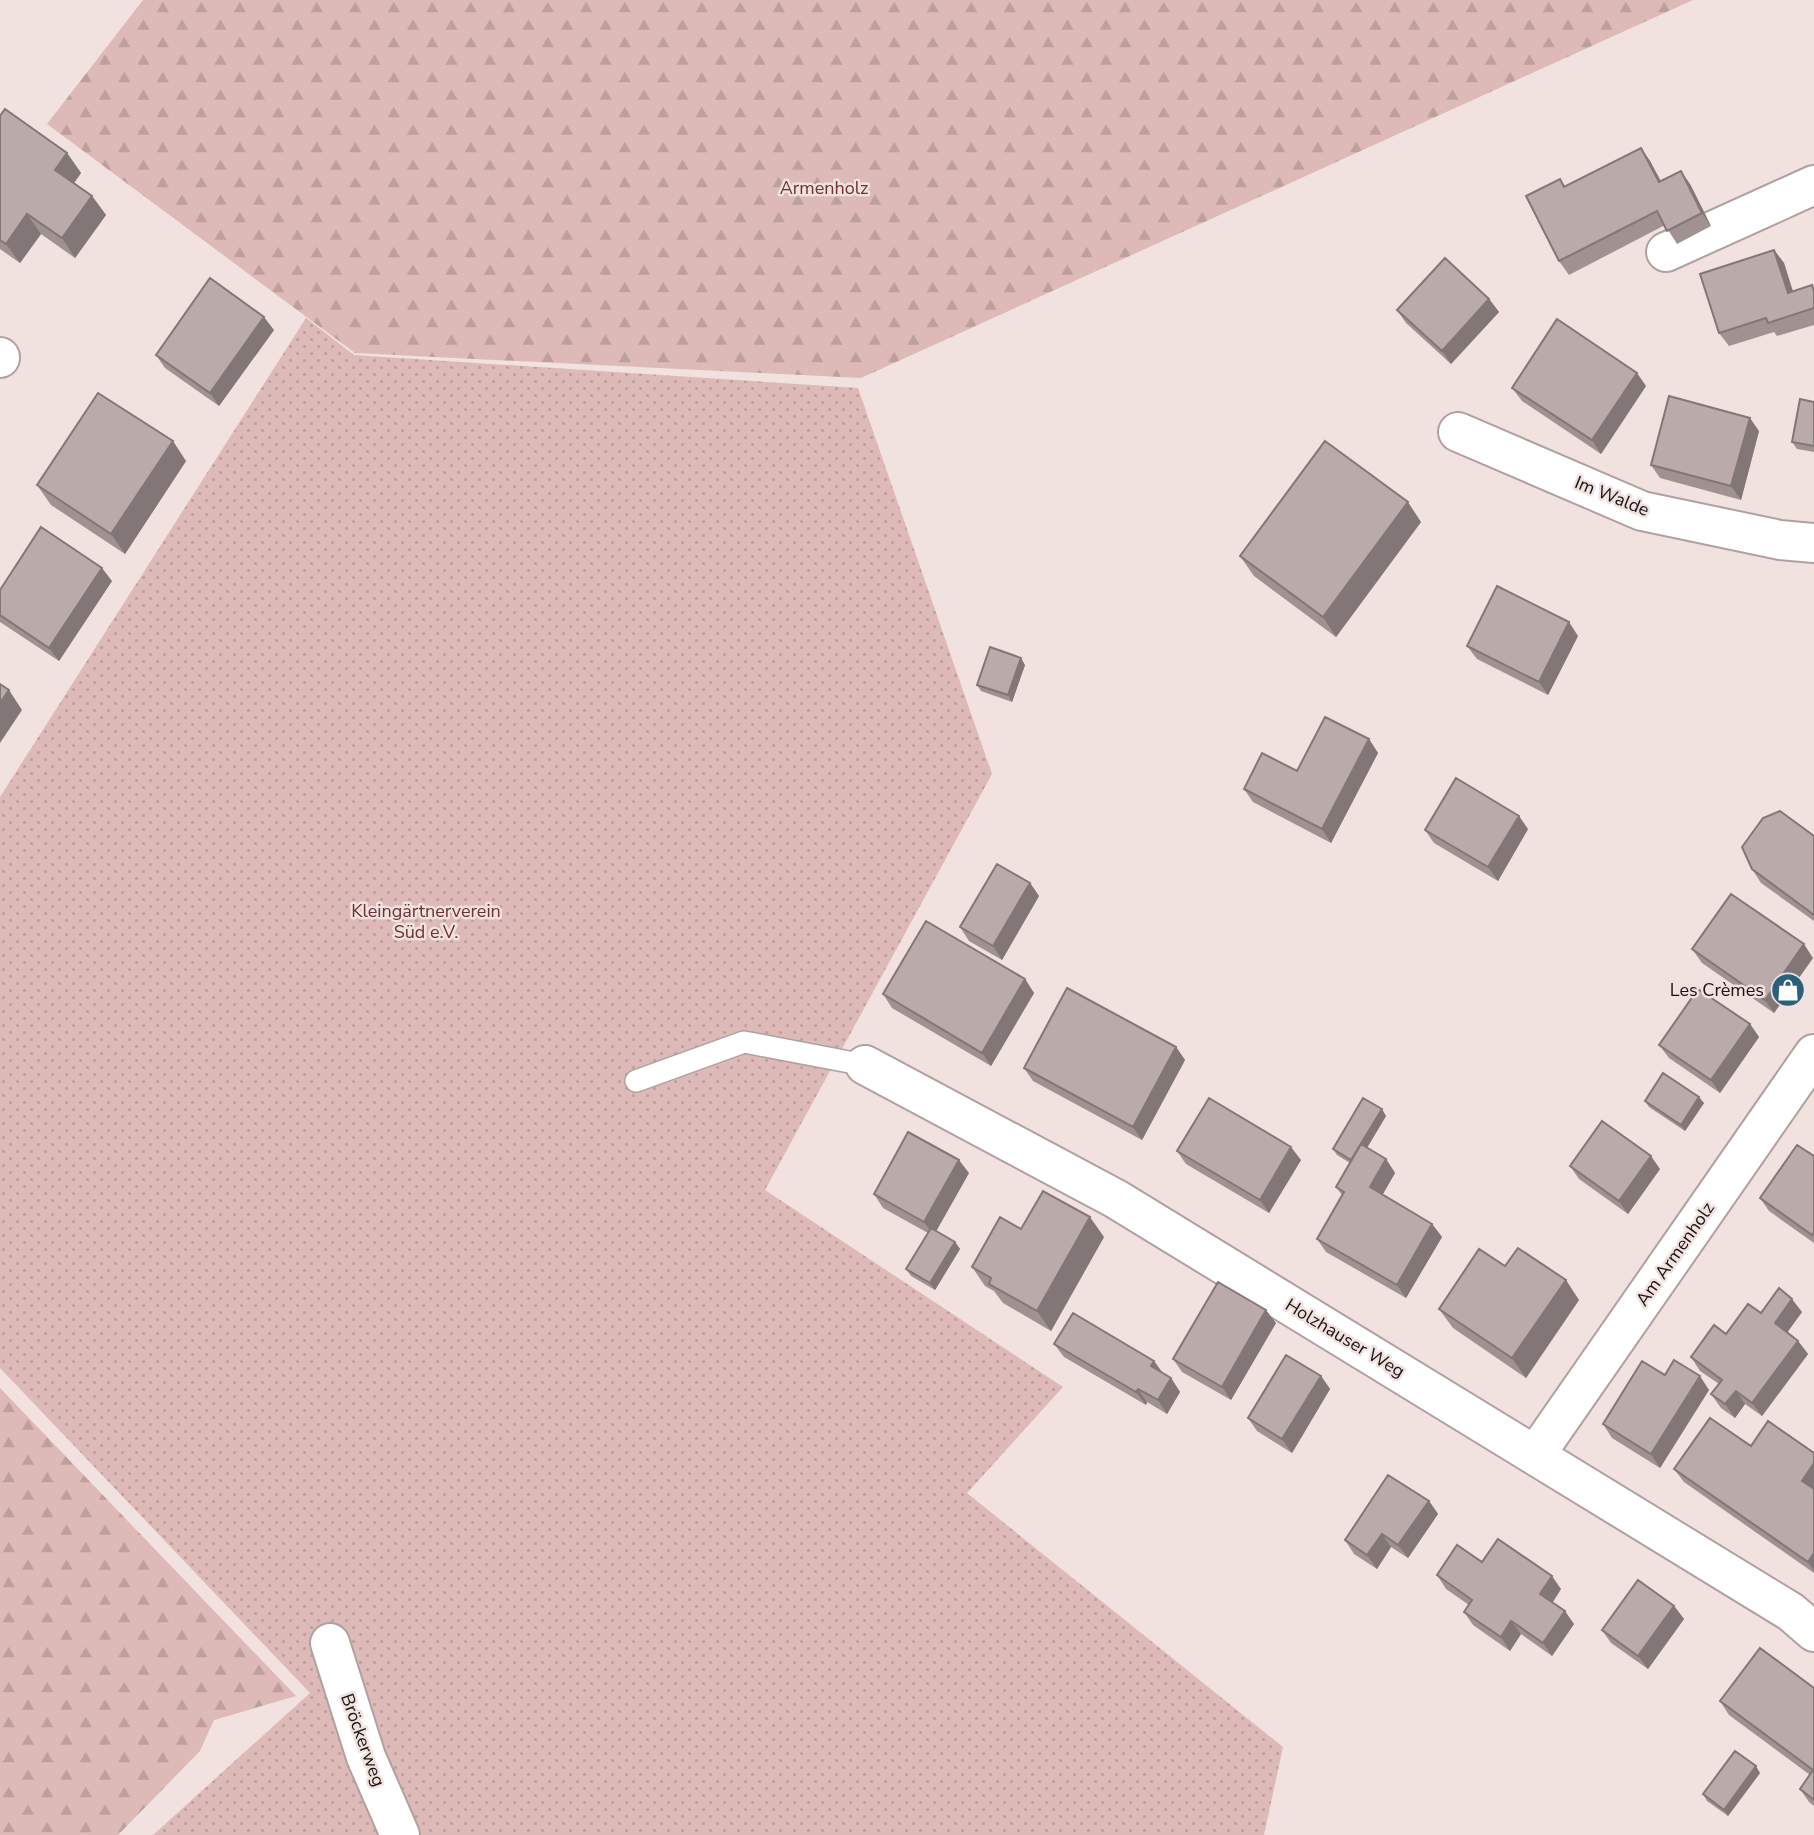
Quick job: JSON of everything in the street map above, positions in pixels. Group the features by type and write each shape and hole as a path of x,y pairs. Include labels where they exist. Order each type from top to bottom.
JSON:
{"street":[{"path":"1666,252 1814,185"},
{"name":"Im Walde","path":"1458,432 1642,511 1780,540 1814,543"},
{"name":"Am Armenholz","path":"1536,1454 1814,1054"},
{"name":"Holzhauser Weg","path":"865,1065 1116,1199 1791,1612 1814,1632"},
{"name":"Bröckerweg","path":"330,1643 366,1757 400,1835"}],"lane":[{"path":"636,1081 744,1042 865,1065"}],"green space":[{"name":"Armenholz","path":"143,0 1693,0 861,378 355,353 47,124"},
{"name":"Kleingärtnerverein Süd e.V.","path":"306,318 354,355 858,388 992,774 765,1190 1063,1387 967,1493 1283,1747 1264,1835 153,1835 310,1693 0,1368 0,797"},
{"path":"0,1388 296,1696 214,1720 200,1751 118,1835 0,1835"}],"building":[{"path":"5,109 67,153 55,170 92,196 62,238 27,214 6,244 0,240 0,116"},
{"path":"1641,148 1659,182 1681,171 1702,213 1667,231 1657,211 1559,261 1526,196 1560,179 1564,187"},
{"path":"1774,250 1788,293 1812,285 1814,308 1768,323 1766,318 1719,333 1700,274"},
{"path":"1445,258 1489,299 1442,351 1397,310"},
{"path":"210,278 264,317 210,393 156,355"},
{"path":"1557,319 1637,373 1592,440 1512,388"},
{"path":"98,393 173,441 111,534 37,485"},
{"path":"1669,396 1750,418 1731,486 1651,465"},
{"path":"1800,399 1814,402 1814,446 1792,442"},
{"path":"1325,441 1408,502 1323,617 1240,556"},
{"path":"41,527 102,568 49,648 0,615 0,590"},
{"path":"1497,586 1569,622 1539,682 1467,646"},
{"path":"990,647 1021,658 1008,695 977,685"},
{"path":"0,684 9,690 0,703"},
{"path":"1325,717 1369,739 1322,829 1244,789 1262,753 1297,771"},
{"path":"1456,778 1519,816 1488,867 1425,830"},
{"path":"1780,811 1814,836 1814,915 1752,869 1742,847 1763,818"},
{"path":"997,864 1030,883 993,946 960,927"},
{"path":"1731,894 1804,944 1765,1000 1692,949"},
{"path":"926,921 1025,979 982,1053 883,994"},
{"path":"1067,988 1176,1047 1133,1127 1024,1068"},
{"path":"1698,989 1750,1024 1711,1080 1659,1045"},
{"path":"1663,1073 1699,1097 1681,1125 1645,1101"},
{"path":"1209,1098 1291,1147 1260,1200 1177,1151"},
{"path":"1363,1098 1382,1109 1351,1160 1333,1149"},
{"path":"1602,1121 1651,1156 1619,1201 1570,1166"},
{"path":"908,1132 959,1160 924,1222 874,1194"},
{"path":"1361,1144 1386,1159 1370,1187 1432,1224 1397,1285 1317,1239 1344,1192 1336,1187"},
{"path":"1797,1145 1814,1156 1812,1235 1760,1198"},
{"path":"1043,1191 1090,1217 1037,1311 989,1284 991,1278 972,1267 1000,1217 1021,1229"},
{"path":"931,1228 955,1242 930,1283 906,1269"},
{"path":"1518,1248 1566,1280 1512,1358 1439,1309 1479,1249 1505,1266"},
{"path":"1218,1282 1266,1310 1222,1387 1173,1359"},
{"path":"1779,1288 1792,1299 1775,1323 1798,1341 1752,1403 1736,1391 1725,1404 1711,1394 1722,1380 1691,1357 1714,1325 1726,1334 1748,1304 1761,1313"},
{"path":"1073,1313 1154,1361 1151,1366 1171,1378 1158,1400 1138,1389 1136,1392 1054,1344"},
{"path":"1286,1355 1321,1376 1282,1439 1248,1418"},
{"path":"1674,1360 1700,1376 1651,1454 1603,1424 1642,1361 1665,1375"},
{"path":"1710,1418 1751,1446 1768,1421 1814,1453 1814,1463 1802,1481 1814,1489 1814,1553 1808,1562 1674,1469"},
{"path":"1388,1475 1429,1501 1398,1545 1382,1534 1367,1555 1345,1540"},
{"path":"1498,1539 1552,1576 1540,1594 1565,1611 1543,1643 1511,1621 1501,1637 1464,1612 1472,1600 1437,1575 1457,1545 1482,1562"},
{"path":"1638,1580 1674,1606 1638,1656 1602,1630"},
{"path":"1760,1648 1814,1688 1814,1800 1800,1789 1813,1770 1720,1701"},
{"path":"1735,1751 1756,1766 1724,1810 1703,1794"}],"place":[{"name":"Les Crèmes","path":"1788,990"}]}
